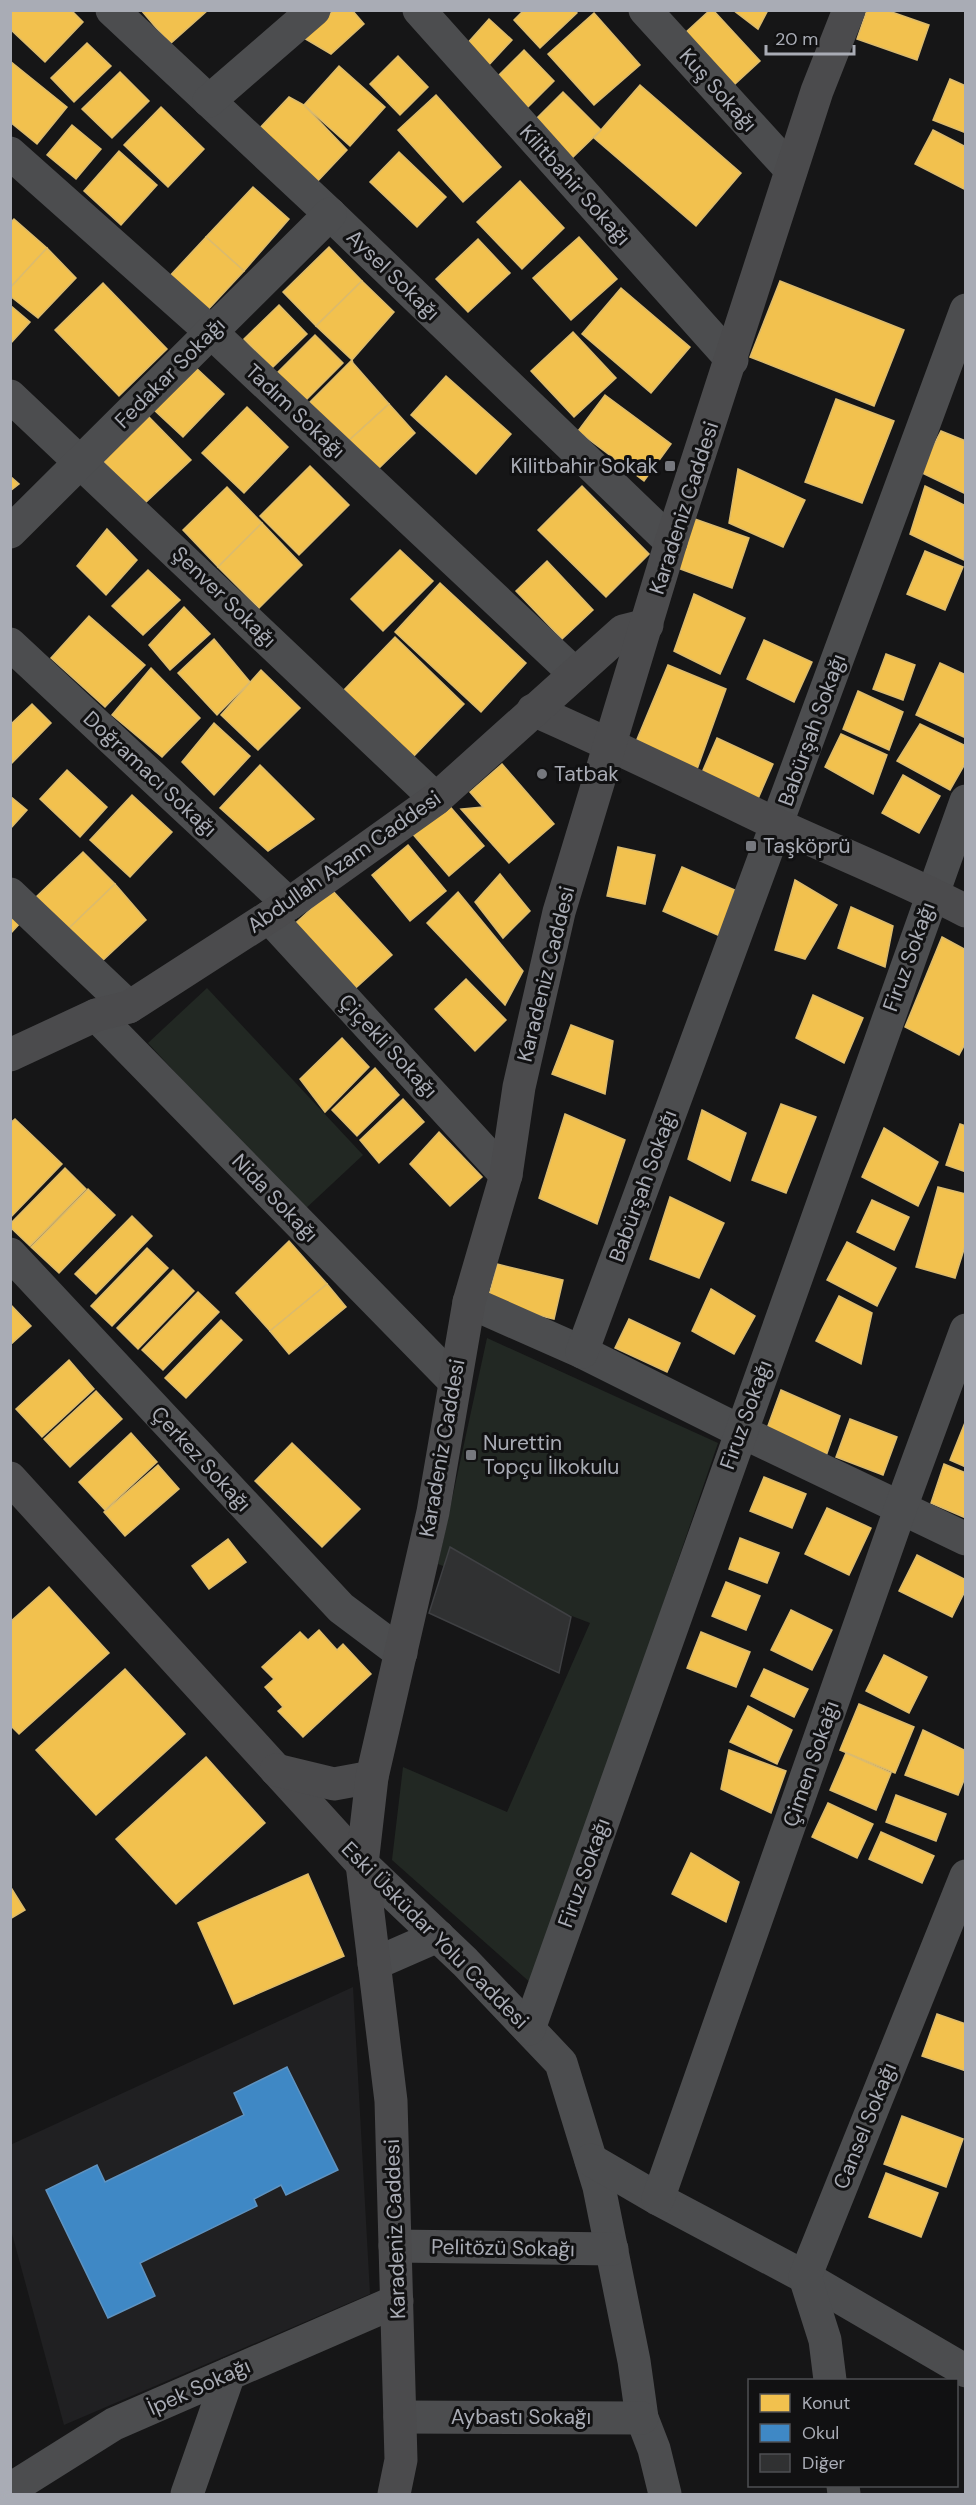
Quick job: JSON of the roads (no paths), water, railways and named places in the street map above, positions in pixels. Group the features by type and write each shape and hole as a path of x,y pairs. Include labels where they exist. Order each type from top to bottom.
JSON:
{"street":[{"name":"Aysel Sokağı","path":"112,10 330,214 671,542"},
{"path":"209,101 314,10"},
{"name":"Kilitbahir Sokağı","path":"419,10 732,360"},
{"name":"Kuş Sokağı","path":"645,10 791,170"},
{"name":"Karadeniz Caddesi","path":"394,2494 401,2460 391,2101 362,1864 372,1777 433,1512 454,1381 470,1302 506,1175 519,1087 559,912 671,542 732,360 817,91 849,10"},
{"name":"Tadım Sokağı","path":"10,153 210,332 575,674"},
{"name":"Fedakar Sokağı","path":"10,532 330,214"},
{"name":"Babürşah Sokağı","path":"582,1352 966,310"},
{"name":"Şenver Sokağı","path":"10,396 436,799"},
{"name":"Abdullah Azam Caddesi","path":"10,1055 96,1015 129,1007 279,911 436,799 623,631 647,625"},
{"name":"Doğramacı Sokağı","path":"10,644 279,911"},
{"path":"533,710 611,744 777,825 931,893 966,911"},
{"name":"Firuz Sokağı","path":"529,2029 931,893 966,801"},
{"path":"10,894 129,1007"},
{"name":"Çiçekli Sokağı","path":"279,911 506,1175"},
{"name":"Nida Sokağı","path":"96,1015 454,1381"},
{"name":"Çerkez Sokağı","path":"10,1254 341,1608 401,1653"},
{"path":"470,1302 582,1352 740,1431 966,1539"},
{"name":"Çimen Sokağı","path":"658,2199 901,1507 966,1330"},
{"name":"Eski Üsküdar Yolu Caddesi","path":"10,1478 362,1864 438,1936 561,2063 591,2160 612,2249 634,2361 642,2418 654,2449 665,2494"},
{"path":"276,1770 334,1784 372,1777"},
{"name":"Cansel Sokağı","path":"805,2277 966,1876"},
{"path":"374,1964 438,1936"},
{"path":"591,2160 658,2199 805,2277 966,2371"},
{"name":"Pelitözü Sokağı","path":"395,2246 612,2249"},
{"path":"805,2277 825,2340 830,2379"},
{"name":"İpek Sokağı","path":"10,2491 114,2424 397,2301"},
{"path":"187,2494 229,2374"},
{"name":"Aybastı Sokağı","path":"400,2416 642,2418"}],"place":[{"name":"Kilitbahir Sokak","path":"670,466"},
{"name":"Tatbak","path":"542,774"},
{"name":"Taşköprü","path":"751,846"},
{"name":"Nurettin Topçu İlkokulu","path":"471,1455"}]}
